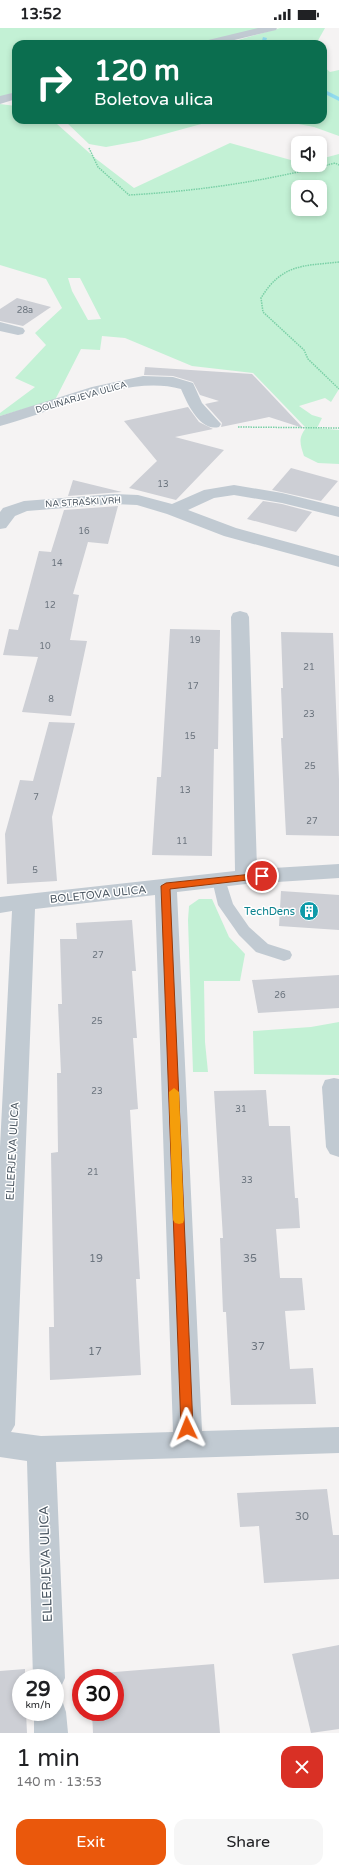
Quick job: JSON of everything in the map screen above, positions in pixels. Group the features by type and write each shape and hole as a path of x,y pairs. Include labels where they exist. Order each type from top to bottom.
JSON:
{"street":[{"path":"221,40 272,28"},
{"path":"0,100 12,96"},
{"path":"0,326 18,331"},
{"name":"DOLINARJEVA ULICA","path":"0,421 126,383 162,380 188,386 195,405 212,424"},
{"path":"173,510 210,494 234,490 282,498 339,512"},
{"name":"NA STRAŠKI VRH","path":"0,524 9,512 24,506 114,498 138,500 173,510 230,532 339,562"},
{"path":"240,617 246,877"},
{"name":"BOLETOVA ULICA","path":"12,904 246,877 339,871"},
{"path":"166,886 188,1444"},
{"name":"ELLERJEVA ULICA","path":"0,1425 12,904"},
{"path":"334,1087 339,1147"},
{"path":"0,1444 41,1449 339,1440"},
{"name":"ELLERJEVA ULICA","path":"41,1449 49,1669"},
{"path":"50,1721 51,1733"}],"lane":[{"path":"220,880 226,905 244,931 262,948 284,955"}],"path":[{"path":"90,148 98,167 129,194 224,188 287,176 335,163 339,165"},
{"path":"339,262 318,264 296,269 279,276 270,284 261,298 263,312 304,350 308,360 339,389"},
{"path":"212,424 235,427 339,428"}],"green space":[{"path":"0,28 263,28 212,40 12,40 12,93 0,97"},
{"path":"280,28 325,28 318,40 238,40"},
{"path":"327,69 330,72 339,70 339,136 314,127 299,124 327,124"},
{"path":"0,104 12,106 12,124 57,124 95,158 134,188 230,143 291,160 291,172 327,172 327,157 339,154 339,389 331,402 325,398 299,406 312,415 322,418 317,428 339,430 339,464 318,463 304,456 300,441 306,428 253,373 192,366 125,338 102,336 100,350 81,349 55,400 0,416 0,413 35,387 15,378 46,345 35,333 62,308 46,279 0,265","holes":["68,278 80,278 101,319 88,320 72,291"]},
{"path":"68,124 201,124 139,141 106,147 89,144"},
{"path":"199,899 212,899 229,937 245,954 240,981 204,981 205,1042 208,1072 193,1072 188,920 189,906"},
{"path":"339,1022 339,1075 254,1074 253,1031 311,1027"}],"building":[{"path":"17,298 51,307 23,326 0,321 0,309"},
{"path":"145,367 252,374 303,428 269,417 221,427 222,423 205,404 219,401 200,395 193,382 173,376 144,375"},
{"path":"188,407 199,422 213,429 175,437 224,450 176,500 129,488 157,461 124,421"},
{"path":"291,468 338,481 321,501 272,490"},
{"path":"73,480 122,492 68,496"},
{"path":"263,501 282,504 312,512 296,532 247,519"},
{"path":"118,506 108,544 88,542 73,594 79,595 70,640 87,641 71,716 22,712 38,657 3,655 9,629 18,630 39,551 51,552 64,510"},
{"path":"170,629 220,630 218,749 214,749 212,856 152,855 157,777 161,777"},
{"path":"281,632 333,633 339,779 339,836 286,835 281,738 283,738 281,688 283,688"},
{"path":"49,722 75,723 52,817 57,881 7,884 5,834 20,780 33,781"},
{"name":"TechDens","path":"281,891 339,895 339,930 279,926"},
{"path":"132,920 136,971 132,971 137,1038 133,1038 138,1109 130,1110 140,1279 136,1279 141,1375 50,1380 49,1327 54,1327 51,1153 58,1152 57,1073 61,1073 58,1004 62,1004 60,939 77,939 76,923"},
{"path":"339,975 339,1008 258,1013 252,980"},
{"path":"266,1090 269,1126 290,1126 295,1198 298,1198 300,1228 276,1229 280,1278 302,1278 305,1310 285,1311 290,1369 313,1368 316,1404 231,1405 226,1312 223,1312 220,1238 223,1238 214,1091"},
{"path":"327,1489 333,1535 339,1535 339,1579 264,1583 259,1526 240,1527 237,1493"},
{"path":"339,1645 339,1729 311,1733 292,1654"},
{"path":"214,1664 220,1733 93,1733 92,1721 124,1721 124,1671"},
{"path":"12,1670 12,1721 26,1721 27,1733 0,1733 0,1671"}],"waterway":[{"path":"327,93 339,99"}],"slow traffic":[{"path":"174,1092 179,1220"}],"place":[{"name":"TechDens","path":"309,911"}],"route":[{"path":"187,1428 166,886 262,876"}]}
